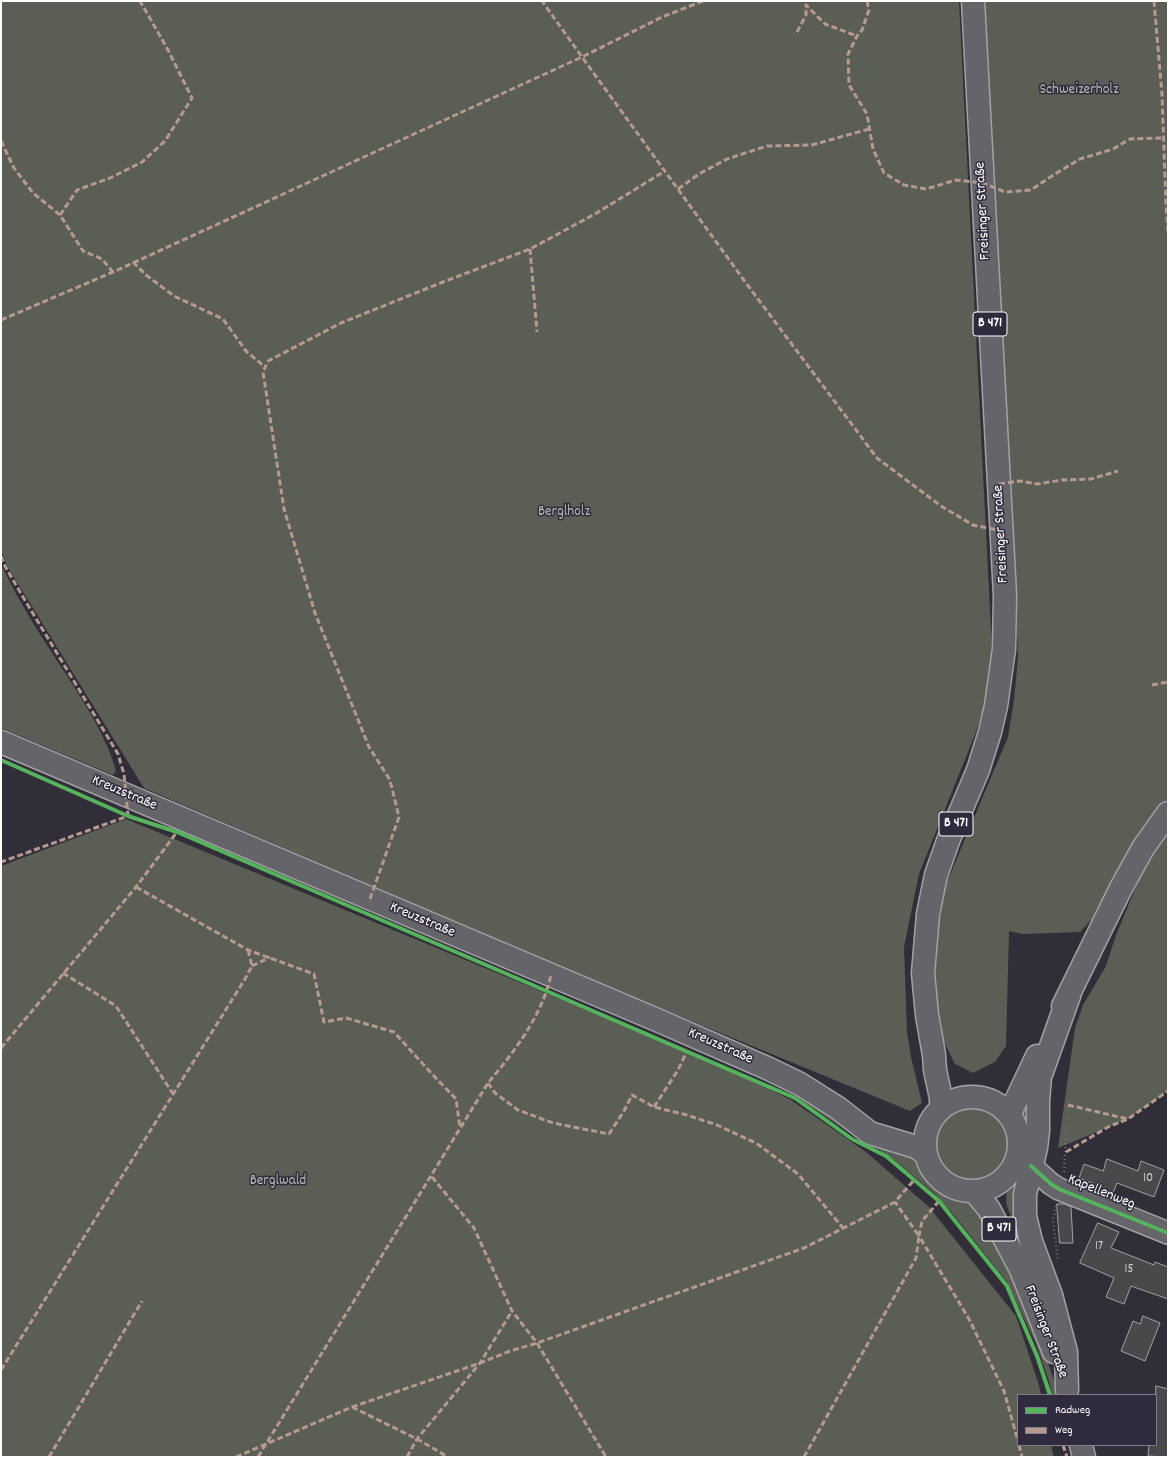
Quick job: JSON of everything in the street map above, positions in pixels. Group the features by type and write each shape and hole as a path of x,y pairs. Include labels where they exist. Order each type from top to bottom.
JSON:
{"main road":[{"name":"Freisinger Straße","path":"934,1055 927,1015 923,973 928,914 936,875 948,841 978,770 990,732 996,706 1004,649 1005,595 973,1"},
{"name":"Kreuzstraße","path":"1,742 767,1068 800,1084 838,1108 870,1133 916,1147 926,1154"},
{"path":"1010,1117 1012,1109 1037,1054 1070,993 1121,888 1143,848 1168,813"},
{"path":"1067,1392 1066,1352 1051,1295 1031,1241 1025,1216 1025,1194 1045,1178 1036,1148 1040,1077 1070,993"},
{"path":"971,1098 997,1104 1010,1117 1017,1130 1019,1144 1017,1158 1010,1171 1000,1182 988,1188 974,1191 961,1190 938,1176 931,1166 926,1154 928,1128 933,1118 941,1109 951,1102 971,1098 996,1093 1004,1088 1037,1054"},
{"name":"B 471","path":"934,1055 944,1068 956,1091 971,1098"},
{"name":"B 471","path":"934,1055 935,1070 941,1098 941,1109"},
{"name":"Kreuzstraße","path":"838,1108 884,1126 903,1130 928,1128"},
{"name":"B 471","path":"1000,1182 1000,1198 1021,1270"},
{"name":"B 471","path":"974,1191 989,1209 1021,1270"},
{"name":"Freisinger Straße","path":"1021,1270 1039,1314 1067,1392"},
{"path":"1081,1446 1084,1457"}],"street":[{"name":"Kapellenweg","path":"1045,1178 1168,1233"}],"path":[{"path":"1059,1267 1053,1220 1045,1178 1064,1179 1068,1105"}],"green space":[{"name":"Berglholz","path":"1,1 959,1 992,650 989,690 978,727 919,874 904,947 907,1032 911,1057 922,1103 910,1111 548,962 144,788 7,566 1,550"},
{"name":"Schweizerholz","path":"985,1 1168,1 1168,799 1134,845 1094,917 1080,932 1023,934 1009,931 1006,1046 995,1062 973,1073 955,1064 942,1038 934,999 932,950 947,882 1008,737 1014,700 1018,657"},
{"path":"1,564 25,609 97,725 108,747 116,771 113,775 1,728"},
{"name":"Berglwald","path":"126,819 733,1071 791,1100 866,1152 929,1207 1016,1316 1041,1394 1017,1394 1017,1446 1051,1446 1054,1457 1,1457 1,866"},
{"path":"1168,827 1168,1091 1128,1119 1058,1148 1075,1028 1083,1005 1106,966 1116,935 1151,851"},
{"path":"1029,1087 1027,1165 1041,1292 1007,1206 1006,1198 1009,1185 1022,1156 1023,1141 1019,1116 1022,1103"},
{"path":"800,1095 916,1157 931,1180 943,1190 967,1199 985,1214 1040,1340 1059,1394 1052,1394 1049,1381 1036,1344 1007,1282 953,1214 935,1194 893,1159 874,1146 854,1136 798,1098"},
{"path":"972,1108 992,1114 1002,1124 1008,1144 1002,1164 992,1174 972,1180 952,1174 942,1164 936,1144 942,1124 952,1114"}],"building":[{"path":"1107,1159 1138,1171 1141,1161 1164,1170 1154,1197 1117,1183 1113,1193 1093,1186 1094,1184 1079,1178 1084,1164 1103,1171"},
{"path":"1057,1204 1065,1204 1071,1207 1073,1243 1060,1243"},
{"path":"1098,1223 1119,1232 1111,1248 1154,1265 1155,1262 1168,1267 1168,1299 1131,1286 1124,1304 1106,1297 1114,1278 1080,1263"},
{"path":"1143,1316 1160,1323 1145,1361 1121,1351 1133,1321 1140,1324"},
{"path":"1156,1386 1168,1389 1168,1457 1148,1456 1149,1446 1157,1446"}],"marked path":[{"path":"60,215 77,190 110,178 142,162 165,141 192,98 167,48 140,1"},
{"path":"1,320 113,272 582,57 542,1"},
{"path":"703,1 662,17 582,57 746,283 877,458 941,506 973,525 1002,531"},
{"path":"867,1 869,10 862,30 857,36 848,54 849,85 867,114 873,149 884,173 904,185 926,189 956,180 983,183 1005,192 1031,190 1080,159 1113,149 1130,139 1164,138"},
{"path":"1154,1 1162,95 1168,232"},
{"path":"797,32 806,15 806,5 825,24 857,36"},
{"path":"678,189 699,174 727,159 767,146 812,145 869,129"},
{"path":"1,141 14,168 33,193 60,215 83,251 102,259 113,272"},
{"path":"370,899 399,817 390,780 369,747 315,613 284,509 263,372 268,361 341,323 530,249 595,214 665,171"},
{"path":"530,249 537,332"},
{"path":"133,262 146,275 174,296 223,319 246,351 265,367"},
{"path":"999,484 1019,481 1038,484 1062,480 1091,479 1118,471"},
{"path":"1,556 5,566 23,597 118,754 124,774 128,816 1,862"},
{"path":"1152,685 1168,682"},
{"path":"1,1048 136,887 177,832"},
{"path":"136,887 248,950 314,974 324,1022 346,1018 394,1032 456,1099 460,1128"},
{"path":"1,1370 245,979 252,966 248,950"},
{"path":"252,966 270,957"},
{"path":"63,973 116,1006 173,1094"},
{"path":"258,1457 488,1083 508,1059 526,1033 541,1005 551,975"},
{"path":"654,1107 678,1070 687,1051"},
{"path":"488,1083 495,1093 518,1110 553,1123 609,1134 624,1111 632,1095 654,1107 687,1115 717,1125 756,1143 798,1174 843,1228"},
{"path":"1068,1105 1128,1119 1168,1091"},
{"path":"1066,1152 1108,1127 1128,1119"},
{"path":"432,1177 474,1228 512,1311 537,1343 606,1457"},
{"path":"236,1457 352,1407 804,1248 895,1202 914,1180"},
{"path":"939,1201 922,1221 919,1236 969,1319 1004,1391 1017,1437"},
{"path":"804,1457 916,1258 919,1236 895,1202"},
{"path":"49,1457 142,1301"},
{"path":"407,1457 417,1439 480,1363 512,1311"},
{"path":"352,1407 417,1439 448,1457"},
{"path":"1019,1446 1022,1457"},
{"path":"1063,1446 1067,1457"}],"cycle path":[{"path":"1,760 128,816 177,832 795,1098 852,1139 886,1156 939,1201 1007,1286 1037,1356 1050,1394"},
{"path":"1031,1166 1051,1184 1059,1189 1168,1233"}]}
